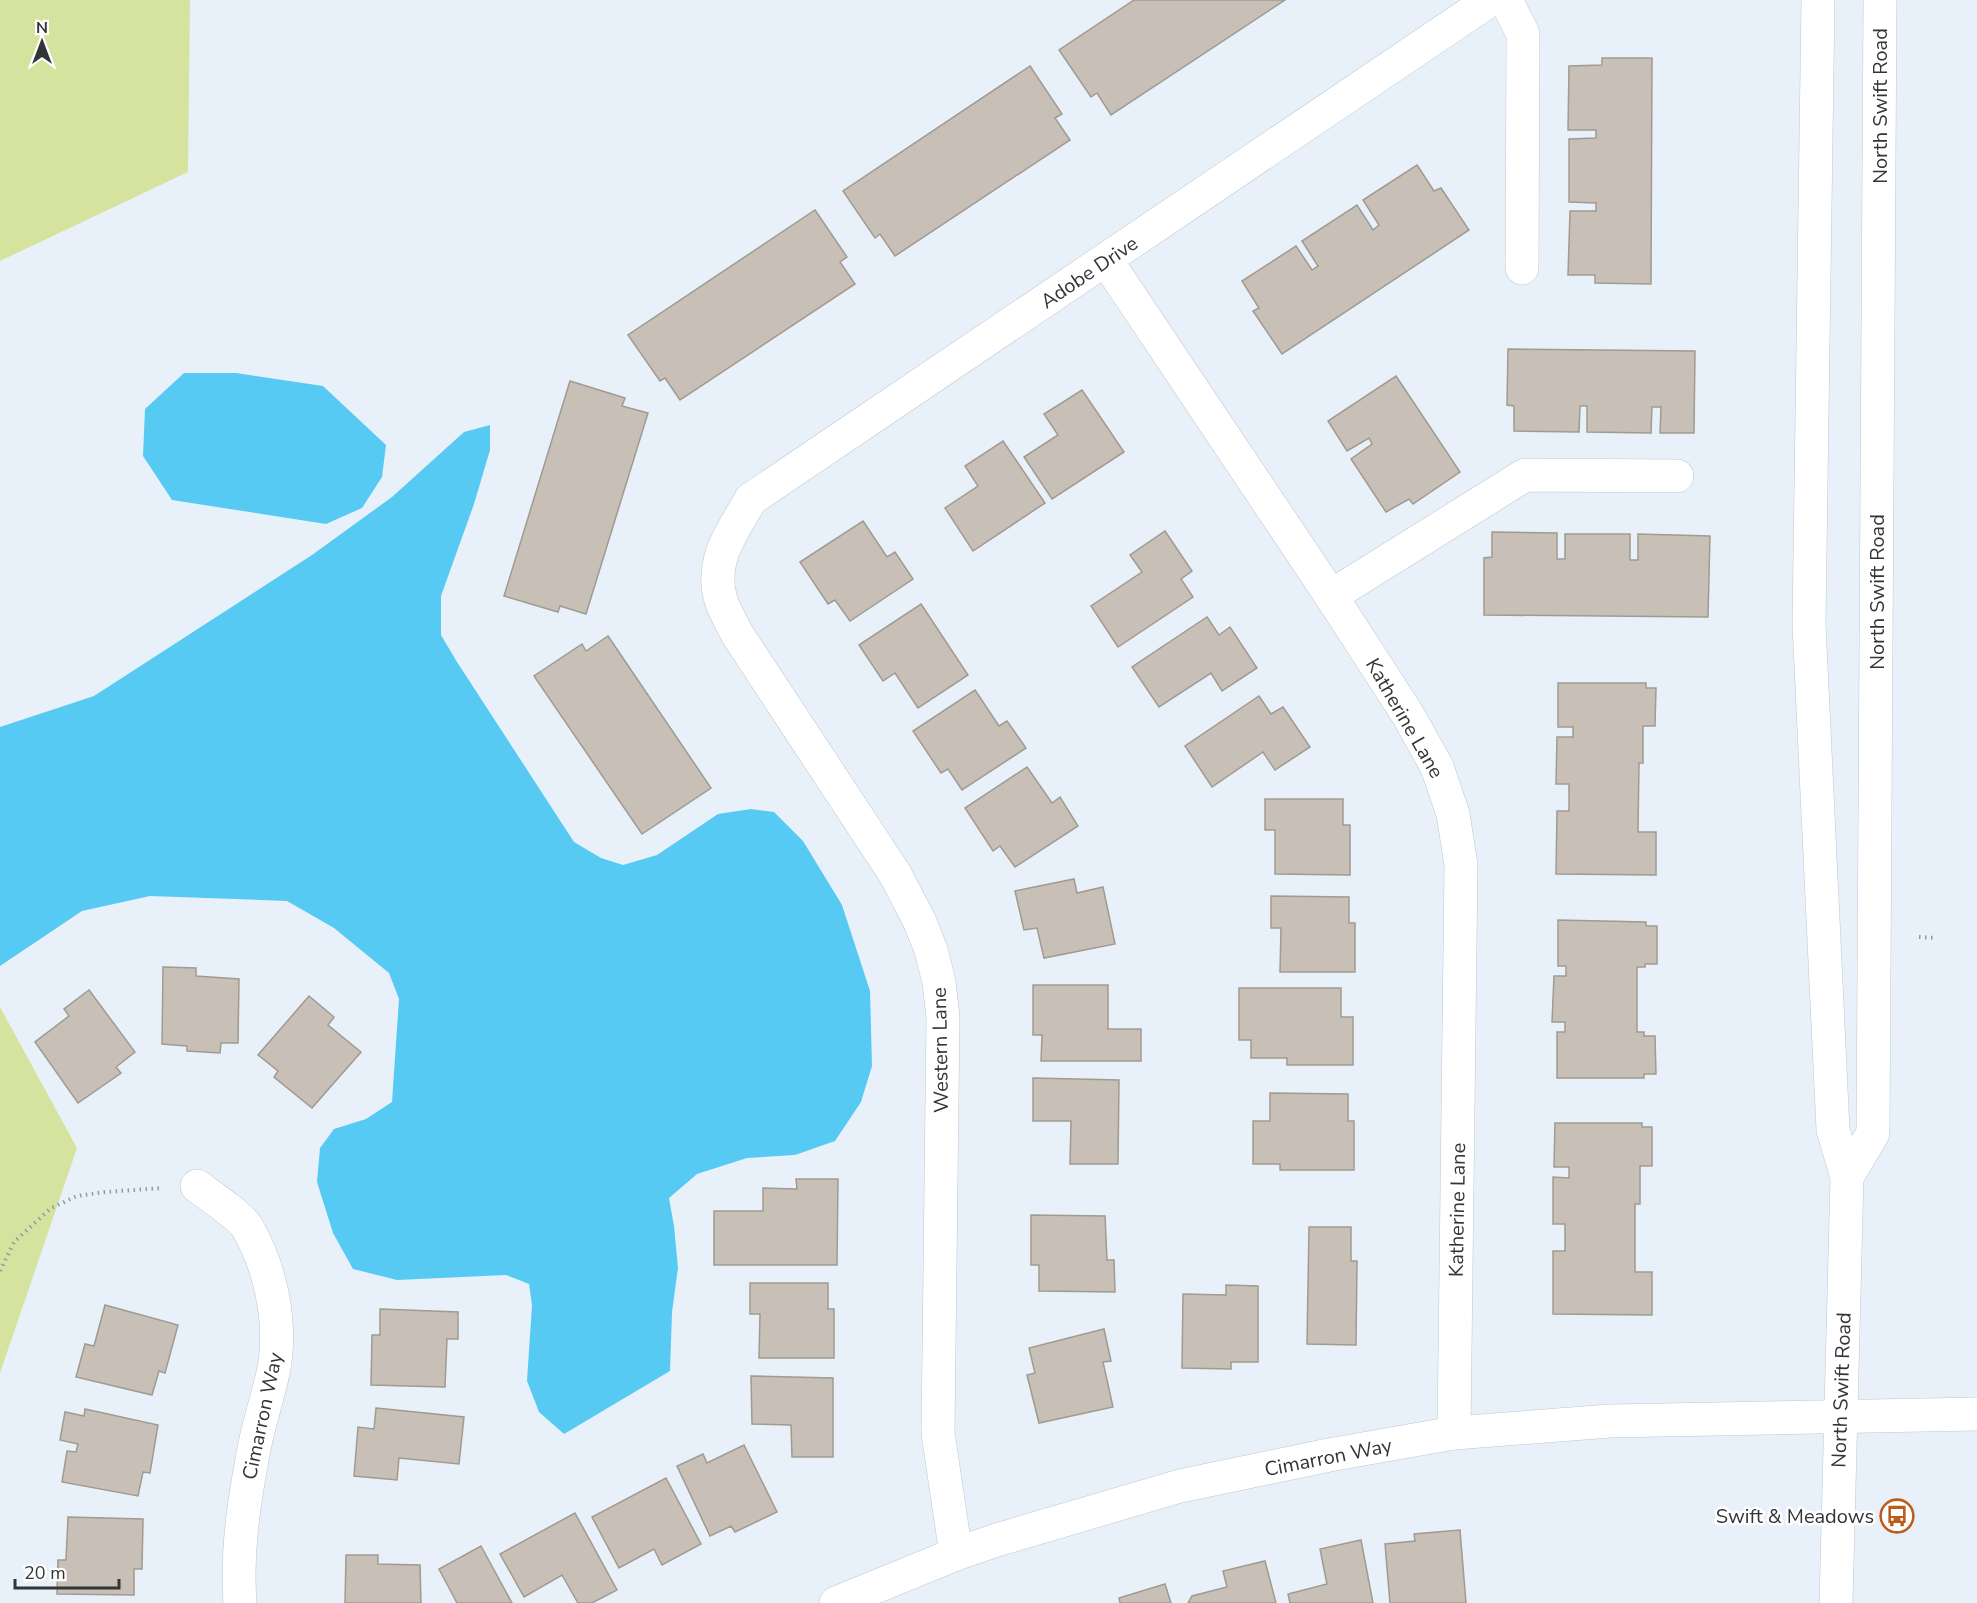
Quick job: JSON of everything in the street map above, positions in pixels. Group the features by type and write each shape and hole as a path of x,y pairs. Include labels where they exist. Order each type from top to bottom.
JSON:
{"street":[{"name":"Adobe Drive","path":"717,568 722,550 751,499 1490,0"},
{"path":"1506,0 1523,34 1521,268"},
{"name":"North Swift Road","path":"1818,0 1809,624 1833,1130 1847,1177 1836,1603"},
{"name":"North Swift Road","path":"1847,1177 1874,1133 1880,0"},
{"name":"Katherine Lane","path":"1106,260 1408,715 1437,767 1453,814 1461,865 1454,1433"},
{"path":"1331,596 1525,475 1677,476"},
{"name":"Western Lane","path":"717,568 721,600 737,634 895,874 920,922 939,982 943,1017 938,1433 956,1554"},
{"name":"Cimarron Way","path":"197,1186 246,1224 266,1268 274,1307 277,1344 274,1371 255,1443 244,1504 238,1580 240,1603"},
{"name":"Cimarron Way","path":"836,1603 956,1554 1037,1527 1180,1486 1329,1455 1454,1433 1610,1420 1977,1414"}],"path":[{"path":"1919,937 1936,938"},
{"path":"0,1271 14,1242 51,1208 77,1196 105,1191 197,1186"}],"green space":[{"path":"0,0 190,0 188,172 0,261"},
{"path":"0,1007 77,1148 0,1373"}],"water":[{"path":"184,373 236,373 323,386 386,445 382,477 362,508 326,524 172,500 143,456 145,409"},
{"path":"490,425 490,450 474,504 441,596 441,635 574,842 601,858 623,865 657,855 718,814 751,809 774,812 803,841 842,905 870,991 872,1066 861,1102 835,1141 795,1155 747,1158 697,1174 669,1198 678,1268 672,1312 670,1371 564,1434 539,1412 527,1381 532,1305 529,1284 506,1275 397,1280 353,1269 333,1233 317,1182 320,1148 334,1129 366,1119 392,1102 399,999 389,973 334,928 287,901 150,896 82,911 0,966 0,727 94,696 312,555 392,497 464,432"}],"building":[{"path":"1134,0 1285,0 1111,115 1097,93 1091,97 1059,50"},
{"path":"1602,58 1652,58 1651,284 1595,283 1595,275 1568,275 1570,211 1596,211 1596,203 1569,202 1569,139 1596,138 1596,130 1568,130 1569,66 1602,65"},
{"path":"1030,66 1062,114 1055,118 1070,140 895,256 880,234 875,238 843,191"},
{"path":"1417,165 1434,191 1441,188 1469,230 1282,354 1253,311 1259,308 1242,281 1296,246 1312,270 1318,266 1302,241 1357,205 1373,230 1379,225 1363,200"},
{"path":"815,210 847,257 840,262 855,284 680,400 665,378 660,381 628,335"},
{"path":"1508,349 1695,351 1694,433 1660,433 1661,407 1652,407 1651,433 1587,432 1587,406 1580,406 1579,432 1514,431 1514,406 1507,405"},
{"path":"1396,376 1460,472 1413,504 1409,499 1386,512 1351,459 1372,444 1369,438 1347,451 1328,421"},
{"path":"570,381 625,398 622,406 648,413 586,614 560,606 558,612 504,596"},
{"path":"1082,390 1124,452 1052,499 1024,457 1058,435 1044,414"},
{"path":"1003,441 1045,503 973,551 945,508 978,486 965,466"},
{"path":"863,521 887,557 895,552 913,579 850,621 835,600 828,604 800,562"},
{"path":"1165,531 1192,571 1181,579 1193,597 1118,647 1091,606 1142,572 1130,555"},
{"path":"1492,532 1557,533 1557,559 1565,559 1565,534 1630,534 1630,560 1638,560 1638,534 1710,536 1708,617 1484,615 1484,558 1492,557"},
{"path":"921,604 968,675 918,708 895,673 883,681 859,645"},
{"path":"1207,617 1219,635 1230,627 1257,668 1222,691 1211,673 1159,707 1132,667"},
{"path":"608,636 711,788 642,834 534,676 582,644 586,651"},
{"path":"1558,683 1646,683 1646,688 1656,688 1655,726 1643,726 1643,763 1639,763 1638,832 1656,832 1656,875 1556,874 1557,811 1569,811 1569,784 1556,784 1557,737 1573,737 1573,727 1558,727"},
{"path":"975,690 999,726 1007,721 1026,748 962,790 948,769 941,773 913,731"},
{"path":"1259,696 1271,714 1283,707 1310,747 1275,770 1263,752 1212,787 1185,746"},
{"path":"1027,767 1052,803 1060,797 1078,826 1015,867 1000,846 993,851 965,808"},
{"path":"1265,799 1343,799 1343,825 1350,825 1350,875 1275,874 1275,830 1265,830"},
{"path":"1074,879 1077,893 1103,887 1115,944 1044,958 1037,928 1024,930 1015,891"},
{"path":"1271,896 1349,897 1349,923 1355,923 1355,972 1280,972 1281,928 1271,928"},
{"path":"1558,920 1646,922 1646,926 1657,926 1657,964 1637,967 1637,1032 1644,1032 1644,1036 1655,1036 1656,1074 1644,1074 1644,1078 1557,1078 1557,1032 1565,1032 1565,1022 1552,1022 1554,976 1566,976 1566,966 1558,966"},
{"path":"163,967 196,968 196,976 239,979 238,1043 221,1043 220,1053 187,1051 187,1046 162,1044"},
{"path":"1033,985 1108,985 1108,1029 1141,1029 1141,1061 1041,1061 1042,1035 1033,1035"},
{"path":"1239,988 1341,988 1341,1017 1353,1017 1353,1065 1287,1065 1287,1058 1251,1058 1251,1040 1239,1040"},
{"path":"89,990 135,1052 116,1067 121,1073 78,1103 35,1042 69,1016 64,1009"},
{"path":"309,996 334,1017 328,1025 361,1052 312,1108 274,1077 278,1071 258,1055"},
{"path":"1033,1078 1119,1080 1118,1164 1070,1164 1071,1121 1033,1121"},
{"path":"1270,1093 1348,1094 1348,1121 1354,1121 1354,1170 1280,1170 1280,1164 1253,1164 1253,1121 1270,1121"},
{"path":"1555,1123 1642,1123 1642,1127 1652,1127 1652,1166 1640,1166 1640,1204 1635,1204 1635,1272 1652,1272 1652,1315 1553,1314 1553,1251 1565,1251 1565,1224 1553,1224 1553,1177 1569,1178 1569,1167 1554,1167"},
{"path":"796,1179 838,1179 837,1265 714,1265 714,1211 763,1211 763,1188 797,1189"},
{"path":"1031,1215 1105,1216 1107,1260 1114,1260 1115,1292 1039,1291 1039,1265 1031,1265"},
{"path":"1309,1227 1351,1227 1351,1261 1357,1261 1356,1345 1307,1344"},
{"path":"750,1283 828,1283 828,1309 834,1309 834,1358 759,1358 760,1314 750,1314"},
{"path":"1226,1285 1258,1286 1258,1362 1231,1362 1231,1369 1182,1368 1183,1294 1226,1295"},
{"path":"105,1305 178,1325 165,1373 159,1371 152,1395 76,1377 85,1344 94,1346"},
{"path":"380,1309 458,1312 458,1339 447,1339 445,1387 371,1385 372,1335 380,1335"},
{"path":"1104,1329 1111,1361 1103,1362 1113,1407 1039,1423 1027,1375 1035,1373 1029,1348"},
{"path":"751,1376 833,1378 833,1457 792,1457 791,1425 752,1424"},
{"path":"376,1408 464,1417 459,1464 399,1458 397,1480 354,1476 358,1427 374,1429"},
{"path":"85,1409 158,1425 150,1473 143,1472 138,1496 62,1482 67,1451 76,1452 78,1444 60,1440 65,1412 84,1416"},
{"path":"744,1445 777,1512 735,1532 731,1526 710,1536 677,1466 703,1454 707,1463"},
{"path":"666,1478 701,1544 662,1565 654,1549 619,1568 592,1517"},
{"path":"575,1513 617,1590 592,1603 578,1603 562,1575 524,1597 500,1554"},
{"path":"68,1517 143,1519 142,1569 134,1569 134,1595 57,1594 58,1560 66,1560"},
{"path":"1460,1530 1466,1603 1390,1603 1385,1544 1415,1541 1414,1534"},
{"path":"1361,1540 1373,1603 1290,1603 1288,1594 1327,1584 1320,1549"},
{"path":"481,1546 512,1603 457,1603 439,1569"},
{"path":"346,1555 378,1555 378,1564 420,1565 421,1603 345,1603"},
{"path":"1265,1561 1276,1603 1188,1603 1192,1596 1227,1587 1223,1571"},
{"path":"1165,1584 1171,1603 1120,1603 1119,1598"}],"place":[{"name":"Swift & Meadows","path":"1897,1516"}]}
